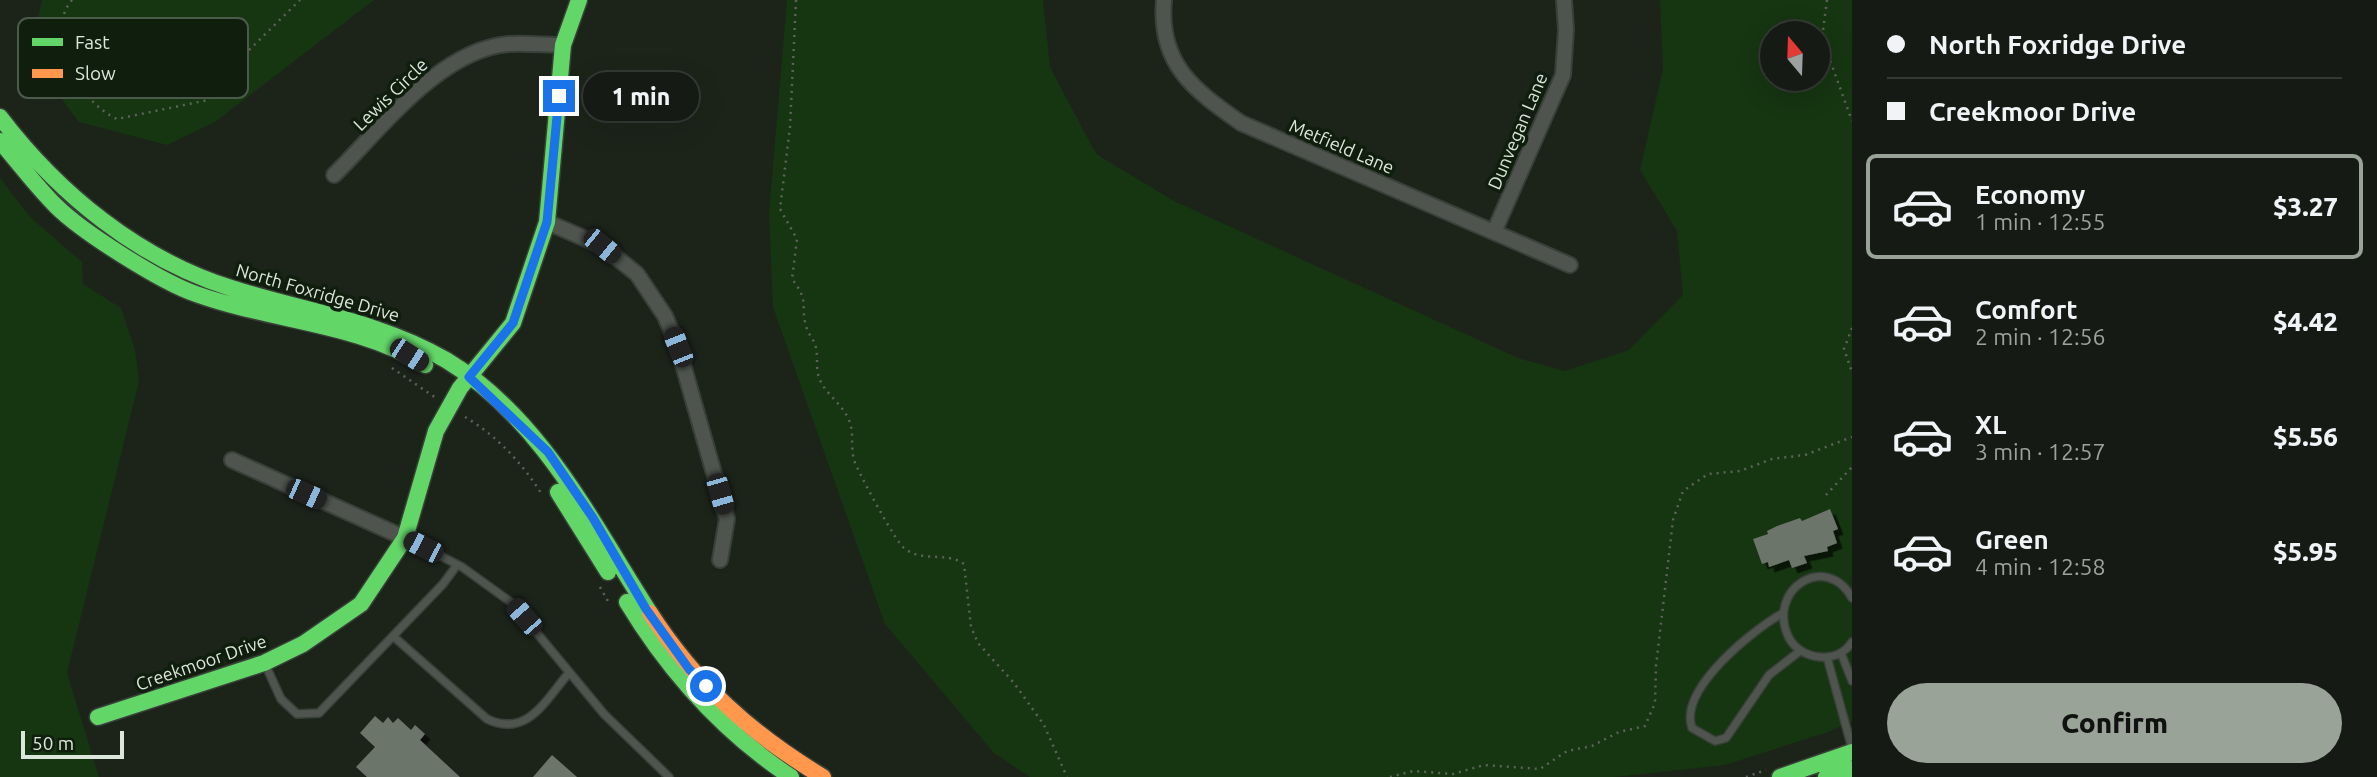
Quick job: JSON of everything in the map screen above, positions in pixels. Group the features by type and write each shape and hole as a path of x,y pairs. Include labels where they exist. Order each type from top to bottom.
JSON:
{"street":[{"name":"Creekmoor Drive","path":"98,717 264,663 303,644 361,604 405,538 436,431 464,382 513,323 547,222 564,45 579,0"},
{"name":"Metfield Lane","path":"1164,0 1165,33 1182,76 1199,94 1241,123 1570,265"},
{"name":"Dunvegan Lane","path":"1494,232 1563,75 1566,30 1563,0"},
{"name":"Lewis Circle","path":"334,175 439,71 477,52 507,44 564,45"},
{"name":"North Foxridge Drive","path":"0,117 46,171 88,211 154,251 219,284 375,325 415,342 548,452 593,518 646,609 689,669 740,718 823,777"},
{"name":"North Foxridge Drive","path":"0,141 57,206 120,253 194,294 373,342 409,355 464,382 538,463 652,645 695,698 748,749 791,777"},
{"path":"547,222 602,246 637,274 666,316 678,347 727,519 720,561"},
{"path":"232,460 405,538"},
{"path":"1780,777 1852,750"},
{"path":"1826,777 1852,769"}],"lane":[{"path":"405,538 457,565 512,603 568,674 604,714 669,777"},
{"path":"264,663 281,699 297,714 319,713 457,565"},
{"path":"1852,598 1839,581 1825,576 1811,578 1795,586 1785,600 1783,613 1784,627 1801,651 1827,657 1841,653 1852,642"},
{"path":"1783,613 1758,628 1718,666 1694,704 1690,716 1692,728 1715,741 1726,738 1769,675 1801,651"},
{"path":"393,636 487,719 502,726 516,726 533,715 568,674"},
{"path":"1841,653 1852,681"},
{"path":"1827,657 1852,750"}],"path":[{"path":"61,18 72,0"},
{"path":"248,51 300,0"},
{"path":"796,0 790,127 780,209 797,239 792,279 806,299 805,320 816,347 817,371 821,385 842,406 849,420 854,434 853,458 901,546 915,557 957,559 964,564 971,627 978,643 1014,683 1044,725 1067,777"},
{"path":"1827,0 1822,38 1852,121"},
{"path":"91,98 98,107 117,119 211,98"},
{"path":"1852,328 1844,349 1852,372"},
{"path":"389,366 449,408 481,426 526,470 547,502"},
{"path":"1390,777 1413,771 1452,774 1484,765 1540,769 1567,751 1592,746 1619,732 1645,726 1655,703 1656,666 1673,520 1675,506 1683,491 1708,474 1740,471 1772,459 1805,455 1852,437"},
{"path":"1826,495 1852,467"},
{"path":"594,577 613,609"}],"green space":[{"path":"42,0 374,0 248,97 248,18 38,18"},
{"path":"787,0 1043,0 1050,67 1096,154 1174,201 1518,358 1565,371 1629,350 1683,295 1677,231 1640,170 1663,69 1660,0 1852,0 1852,721 1828,732 1725,765 1615,777 1030,777 994,753 885,624 773,307 769,214"},
{"path":"61,98 246,98 215,122 167,145 79,122"},
{"path":"0,178 30,217 82,262 83,284 121,308 135,350 139,381 67,673 99,777 0,777"}],"building":[{"path":"1830,509 1838,529 1833,531 1837,543 1827,547 1828,551 1804,556 1807,563 1792,568 1789,560 1769,567 1768,562 1762,564 1753,539 1768,534 1767,531 1777,526 1800,518 1802,521"},
{"path":"375,716 383,723 388,717 393,723 398,718 411,730 415,725 425,734 420,740 460,777 367,777 356,767 375,747 360,733"},
{"path":"552,755 577,777 533,777"}],"traffic: fast":[{"path":"98,717 264,663 303,644 361,604 405,538 436,431 460,388 513,323 547,222 563,45 579,0"},
{"path":"0,117 47,172 74,197 102,220 164,260 231,288 368,326 394,336 446,360 480,384 510,411 562,474 650,613"},
{"path":"0,141 41,190 68,217 102,242 163,279 224,303 371,340 425,365"},
{"path":"558,492 608,572"},
{"path":"627,602 661,653 699,699 742,740 791,777"},
{"path":"1780,777 1852,752"},
{"path":"1826,777 1852,769"}],"traffic: slow":[{"path":"650,613 686,663 727,706 772,743 823,777"}],"route":[{"path":"559,96 547,222 513,323 469,377 548,452 593,518 646,609 689,669 706,686"}]}
